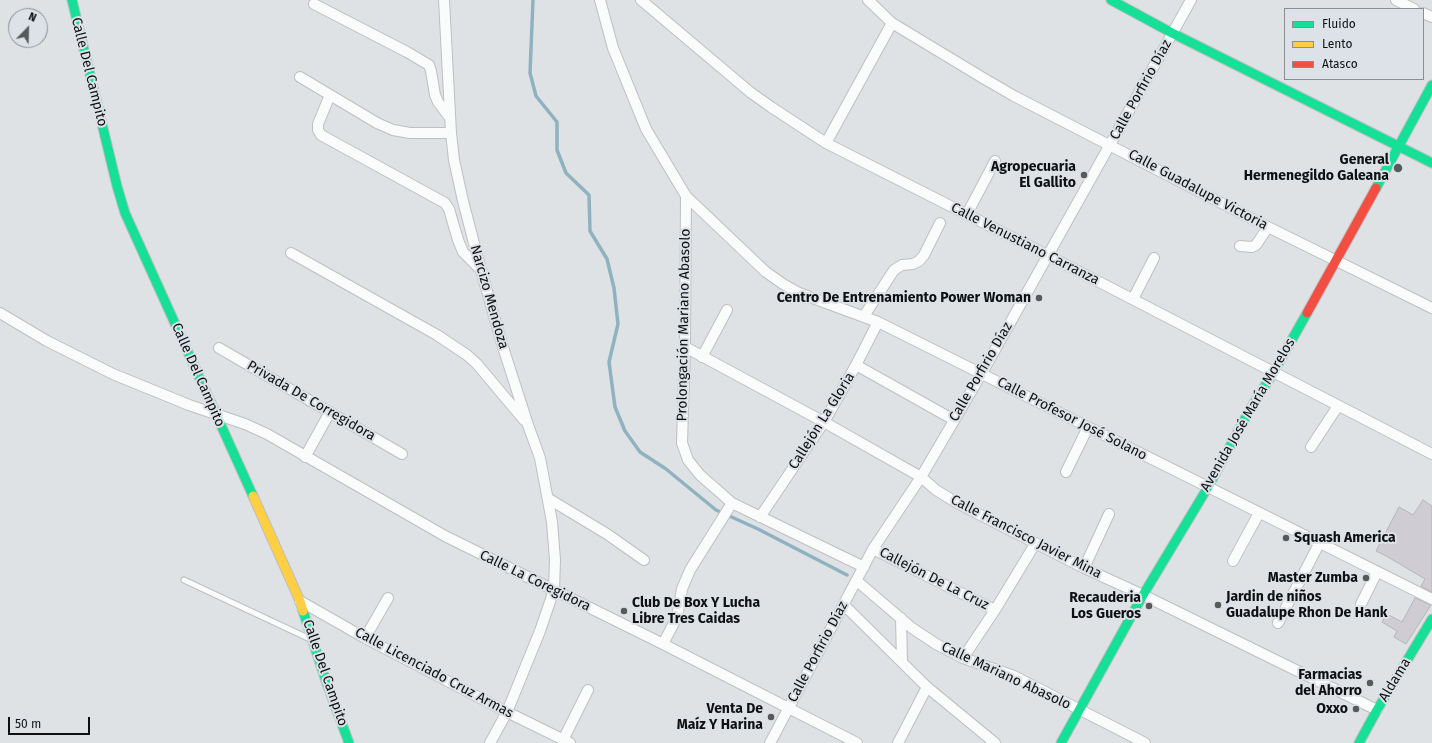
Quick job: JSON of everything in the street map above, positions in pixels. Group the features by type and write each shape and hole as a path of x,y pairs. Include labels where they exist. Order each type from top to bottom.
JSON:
{"street":[{"name":"Calle Del Campito","path":"72,0 117,186 125,213 300,601 312,640 349,743"},
{"name":"Narcizo Mendoza","path":"444,0 450,118 454,160 463,201 502,344 540,458 549,499 555,560 554,590 532,653 507,712 490,743"},
{"path":"600,0 613,48 646,129 686,196"},
{"name":"Calle Venustiano Carranza","path":"641,0 750,92 826,143 1133,299 1273,373 1432,454"},
{"name":"Calle Guadalupe Victoria","path":"868,0 892,23 989,82 1268,227 1432,308"},
{"path":"1111,0 1172,33 1432,163"},
{"name":"Calle Porfirio Díaz","path":"770,743 873,549 921,477 982,373 1191,0"},
{"path":"314,4 429,65 435,95 438,102 450,118"},
{"path":"1399,4 1411,8"},
{"path":"826,143 892,23"},
{"path":"300,77 378,123 393,130 410,133 451,133"},
{"name":"Avenida José María Morelos","path":"1061,743 1143,596 1208,487 1248,413 1273,373 1337,260 1432,85"},
{"path":"330,95 318,124 318,130 321,135 444,203 449,209 463,252 481,270"},
{"path":"967,214 995,161"},
{"name":"Calle Profesor José Solano","path":"686,196 766,272 783,284 806,295 878,322 1432,599"},
{"name":"Prolongación Mariano Abasolo","path":"686,196 685,347 682,442 688,460 730,507 760,517 864,567"},
{"path":"864,316 894,270 902,265 913,264 919,261 924,255 940,223"},
{"path":"1240,246 1256,246 1268,227"},
{"path":"291,253 437,335 466,355 477,364 528,425"},
{"path":"1133,299 1154,258"},
{"path":"702,356 727,310"},
{"name":"Calle La Coregidora","path":"0,313 47,341 107,372 216,415 245,424 267,434 444,536 663,644 857,743"},
{"name":"Callejón La Gloria","path":"760,517 824,422 878,322"},
{"name":"Calle Francisco Javier Mina","path":"685,347 824,422 921,477 945,496 1035,544 1377,710"},
{"name":"Privada De Corregidora","path":"219,348 402,454"},
{"path":"856,365 954,420"},
{"path":"1311,447 1338,406"},
{"path":"305,457 330,412"},
{"path":"1066,472 1088,427"},
{"path":"549,499 607,534 644,560"},
{"path":"663,644 677,617 685,579 730,507"},
{"path":"1233,560 1259,513"},
{"path":"1084,568 1109,514"},
{"path":"1278,623 1320,542"},
{"path":"963,658 995,610 1035,544"},
{"name":"Callejón De La Cruz","path":"873,549 995,610"},
{"path":"1361,604 1377,572"},
{"name":"Calle Mariano Abasolo","path":"857,581 912,628 936,644 963,658 1014,676 1145,743"},
{"path":"365,638 388,598"},
{"name":"Calle Licenciado Cruz Armas","path":"300,601 365,638 566,742"},
{"path":"844,605 927,687 996,743"},
{"path":"901,618 902,662"},
{"name":"Aldama","path":"1359,743 1377,710 1432,619"},
{"path":"898,743 927,687"},
{"path":"566,742 588,690"}],"lane":[{"path":"184,580 312,640"}],"building":[{"path":"1423,500 1432,506 1432,592 1421,586 1425,579 1376,551 1399,507 1413,515"},
{"path":"1415,598 1431,605 1406,644 1394,637 1397,631 1382,622 1387,614 1402,622"}],"waterway":[{"path":"533,0 530,73 536,96 557,122 557,150 566,173 589,195 590,231 607,259 614,288 618,324 609,362 615,407 625,431 640,452 666,469 716,510 758,529 847,575"}],"traffic: fast":[{"path":"72,0 117,186 125,213 253,496"},
{"path":"1111,0 1172,33 1432,163"},
{"path":"1376,188 1432,85"},
{"path":"1061,743 1143,595 1208,487 1248,413 1273,373 1307,313"},
{"path":"303,611 326,681 349,743"},
{"path":"1359,743 1377,710 1432,619"}],"traffic: slow":[{"path":"253,496 300,601 303,611"}],"traffic: jam":[{"path":"1307,313 1376,188"}],"place":[{"name":"General Hermenegildo Galeana","path":"1398,168"},
{"name":"Agropecuaria El Gallito","path":"1084,175"},
{"name":"Centro De Entrenamiento Power Woman","path":"1039,298"},
{"name":"Squash America","path":"1286,538"},
{"name":"Master Zumba","path":"1366,578"},
{"name":"Jardin de niños Guadalupe Rhon De Hank","path":"1218,605"},
{"name":"Recauderia Los Gueros","path":"1149,606"},
{"name":"Club De Box Y Lucha Libre Tres Caidas","path":"624,611"},
{"name":"Farmacias del Ahorro","path":"1370,683"},
{"name":"Oxxo","path":"1356,709"},
{"name":"Venta De Maíz Y Harina","path":"771,717"}]}
